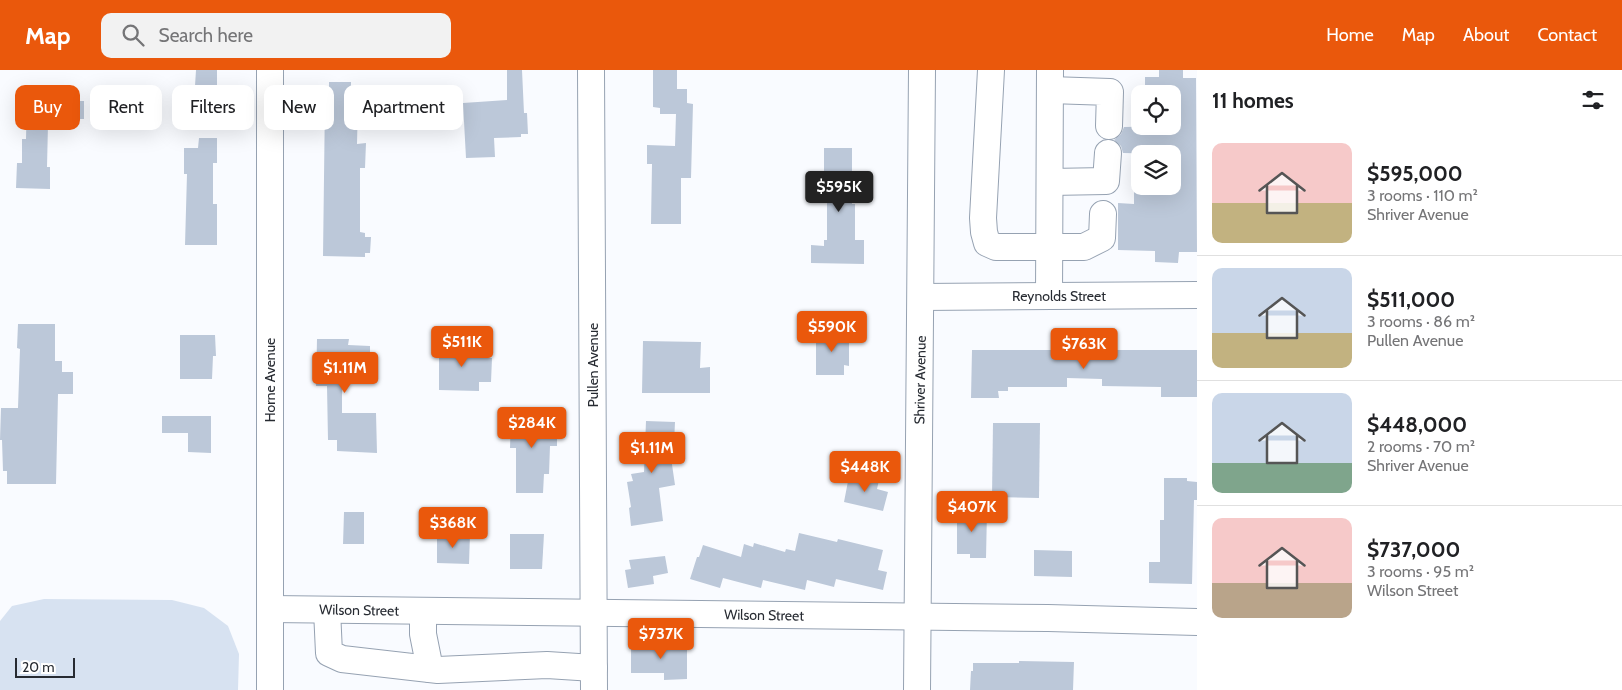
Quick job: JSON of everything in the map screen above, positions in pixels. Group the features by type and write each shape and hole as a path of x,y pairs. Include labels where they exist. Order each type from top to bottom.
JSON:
{"street":[{"name":"Horne Avenue","path":"270,70 270,690"},
{"name":"Pullen Avenue","path":"591,70 594,679"},
{"name":"Shriver Avenue","path":"917,690 922,70"},
{"path":"991,70 983,218 987,243 996,247 1084,247 1102,238 1108,153"},
{"path":"1049,296 1050,80 1110,92 1109,126"},
{"path":"1050,182 1104,200"},
{"name":"Reynolds Street","path":"921,297 1197,295"},
{"name":"Wilson Street","path":"271,610 1048,618 1197,622"},
{"path":"327,610 329,653 342,659 430,669 547,665 594,679"},
{"path":"423,611 423,634 430,669"}],"shaded area":[{"path":"44,599 172,600 204,608 228,626 239,654 238,690 0,690 0,621 12,606"}],"building":[{"path":"196,70 217,70 217,85 195,85"},
{"path":"507,70 522,70 524,113 527,113 528,134 521,134 521,137 494,138 495,157 466,158 463,103 507,100"},
{"path":"653,70 677,70 677,89 687,89 687,103 693,104 691,178 681,178 681,224 651,224 652,164 647,164 647,145 675,146 676,114 660,114 660,108 653,107"},
{"path":"1159,70 1183,70 1183,78 1196,78 1197,252 1179,252 1178,263 1155,262 1155,251 1118,250 1118,203 1134,204 1134,195 1181,195 1181,145 1131,145 1131,153 1123,153 1121,146 1114,140 1121,134 1124,127 1131,127 1131,135 1181,135 1181,85 1145,85 1145,77 1159,77"},
{"path":"329,82 351,82 351,85 344,85 344,130 357,130 357,144 366,143 365,168 360,168 360,232 365,233 365,237 371,237 370,253 365,253 365,257 323,256 325,130 334,130 334,85 329,85"},
{"path":"80,101 84,101 84,119 80,119"},
{"path":"26,130 48,130 47,167 50,167 50,189 16,188 17,163 22,163 22,139 26,139"},
{"path":"199,138 217,138 217,163 213,163 213,204 217,204 217,245 185,245 187,174 184,174 184,148 198,148"},
{"path":"824,148 852,148 852,204 855,204 855,240 864,240 864,264 811,263 811,245 824,246 824,240 827,240 827,171 824,171"},
{"path":"18,324 55,324 55,361 62,361 62,372 73,372 73,394 58,394 56,484 7,484 7,471 3,471 2,440 0,440 1,408 18,408 20,349 17,348"},
{"path":"816,333 849,333 849,366 844,365 844,375 816,375"},
{"path":"180,335 215,335 216,356 213,356 212,379 180,379"},
{"path":"317,339 349,339 348,345 370,346 370,375 342,375 342,413 376,413 377,453 337,451 337,440 328,440 327,386 316,386"},
{"path":"643,341 701,342 700,368 710,367 710,393 642,393"},
{"path":"439,343 473,345 472,357 492,358 491,382 479,382 479,391 439,390"},
{"path":"972,350 1197,350 1197,397 1161,397 1161,387 1102,386 1102,379 1067,378 1067,387 1008,387 1008,391 998,391 999,398 971,398"},
{"path":"511,413 552,414 552,424 557,424 557,446 550,446 549,474 544,474 543,493 516,493 516,448 510,448"},
{"path":"162,416 211,416 211,453 188,452 188,433 162,433"},
{"path":"646,421 675,422 674,444 669,444 675,485 659,488 663,521 631,526 629,508 631,507 627,482 633,481 631,474 644,472"},
{"path":"993,423 1040,423 1039,498 992,497"},
{"path":"858,475 879,480 877,489 888,492 883,511 844,502 849,476 857,478"},
{"path":"1164,478 1187,478 1187,481 1197,482 1197,500 1194,500 1192,584 1149,583 1149,562 1160,562 1160,520 1164,520"},
{"path":"957,510 987,511 986,558 970,558 970,554 957,554"},
{"path":"344,512 364,512 364,544 343,544"},
{"path":"799,533 837,542 838,539 883,550 878,570 887,572 883,590 836,579 834,587 807,580 805,590 763,580 761,588 723,578 720,588 690,579 703,545 741,557 744,544 753,547 754,543 785,552 786,549 795,551"},
{"path":"437,534 470,534 469,564 437,563"},
{"path":"510,534 544,534 542,569 510,569"},
{"path":"1034,550 1072,551 1072,577 1034,576"},
{"path":"665,556 668,573 653,576 654,584 628,588 625,570 631,569 629,560"},
{"path":"650,642 677,642 677,645 687,645 687,679 664,680 664,673 631,673 631,646 650,646"},
{"path":"1019,661 1074,662 1073,690 970,690 973,663 1019,663"}]}
